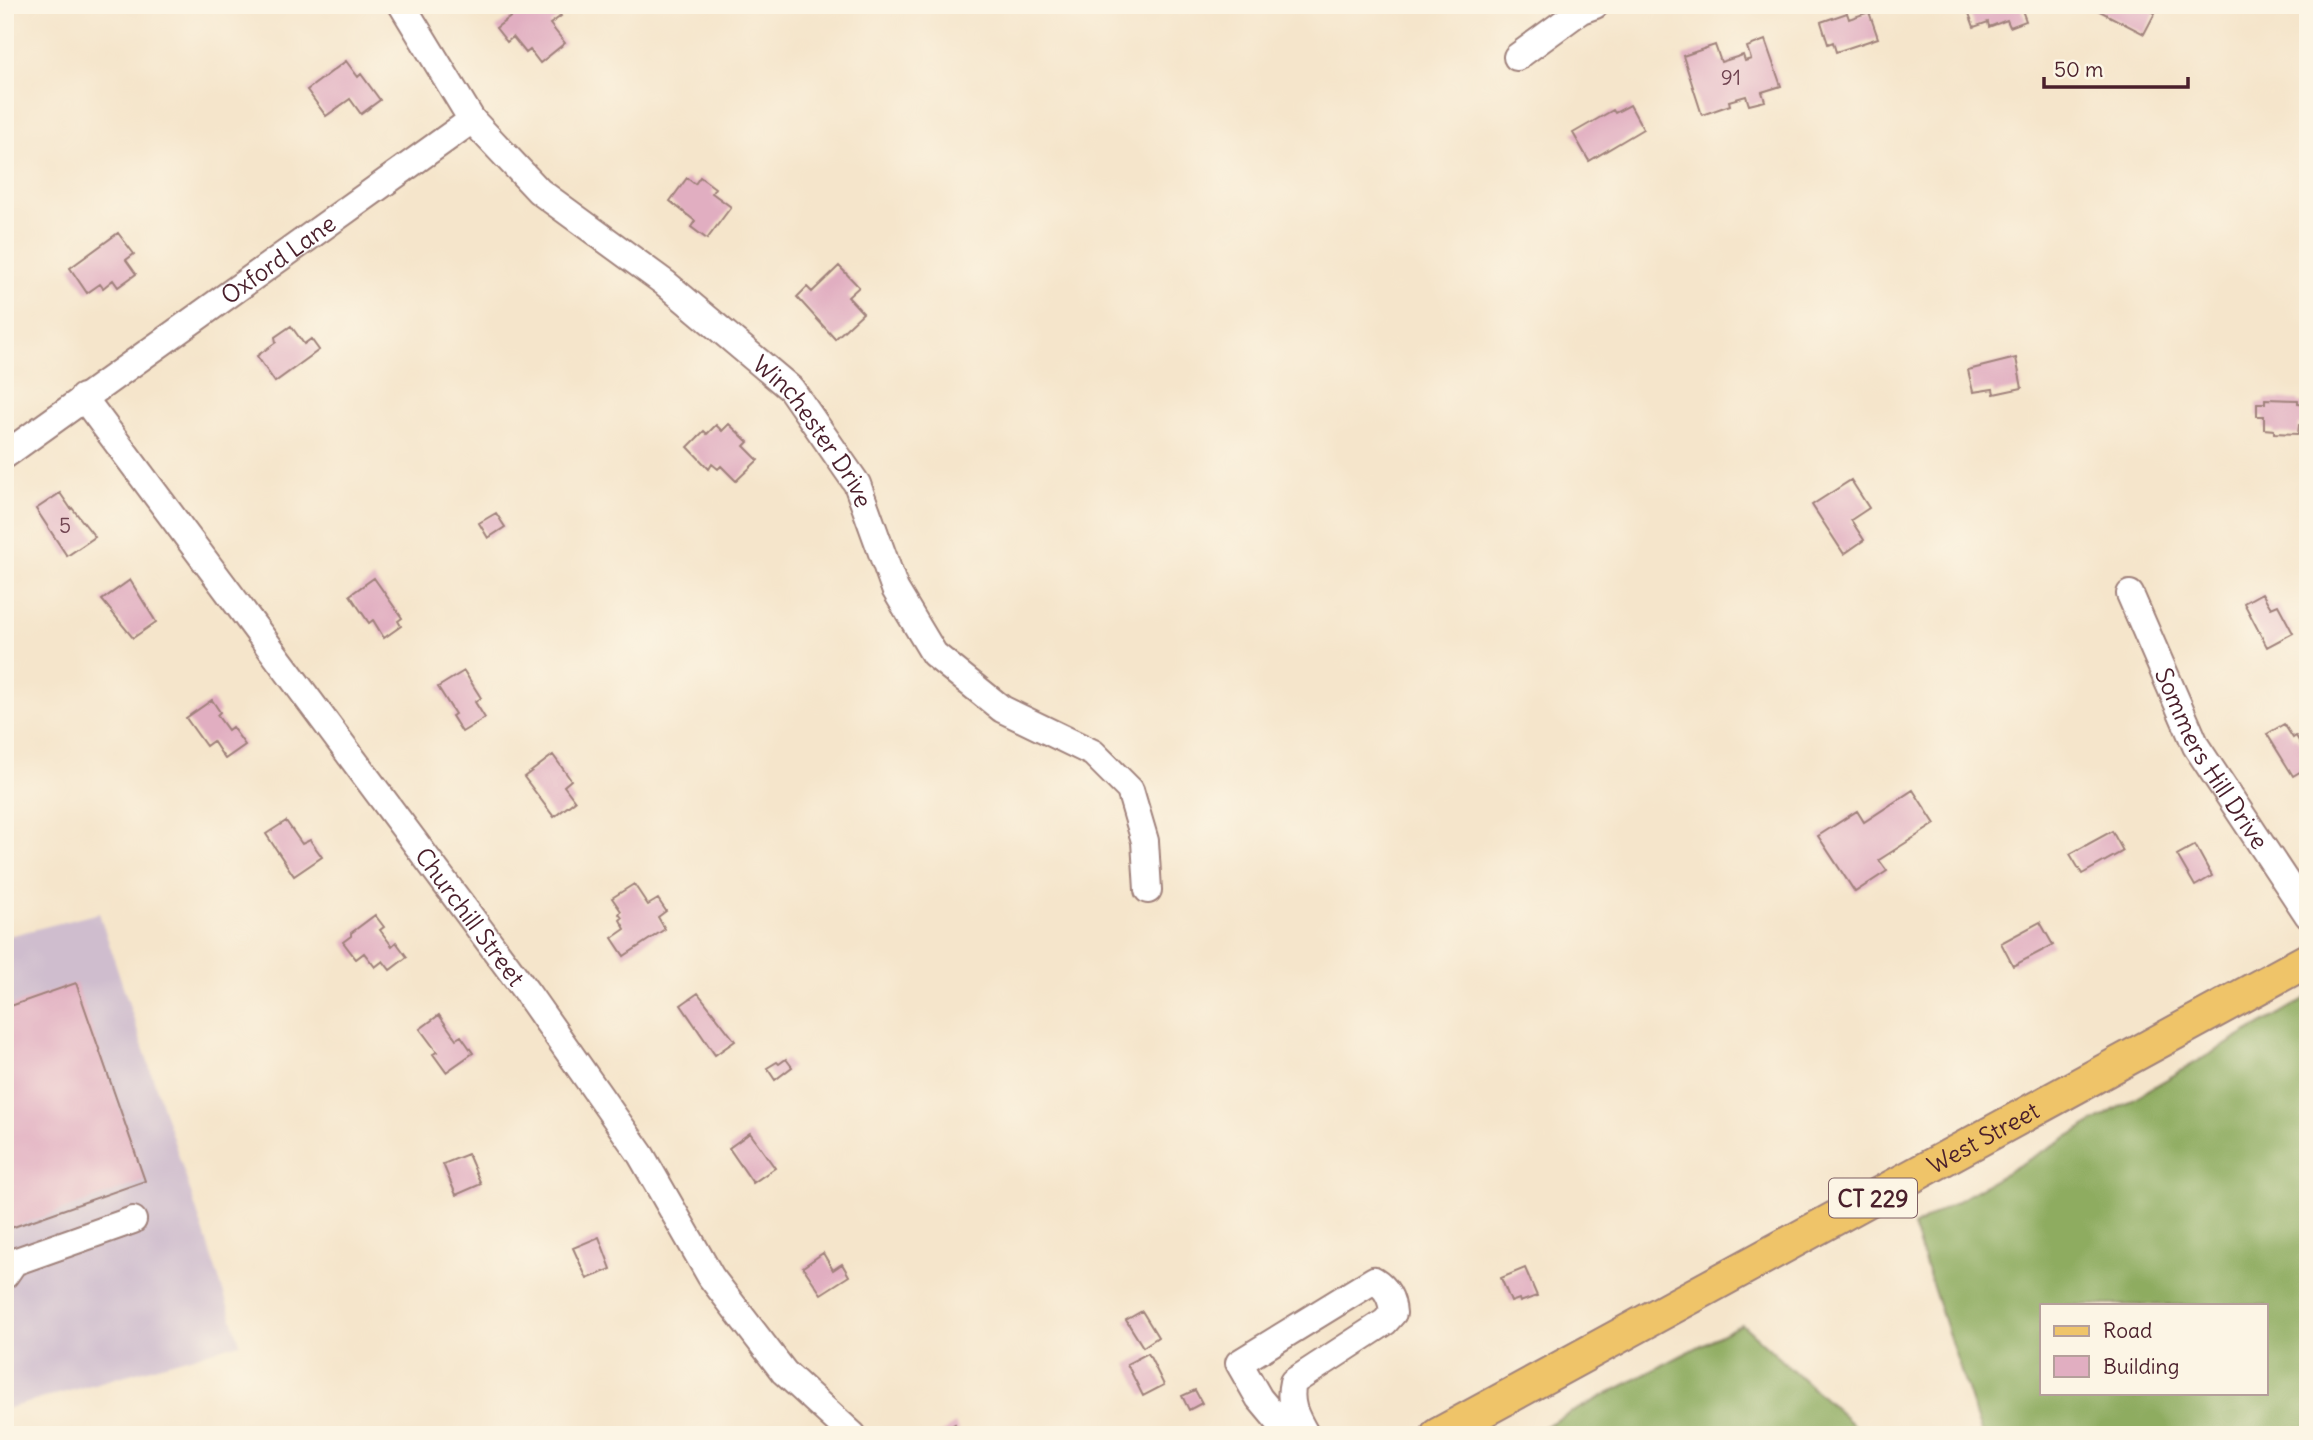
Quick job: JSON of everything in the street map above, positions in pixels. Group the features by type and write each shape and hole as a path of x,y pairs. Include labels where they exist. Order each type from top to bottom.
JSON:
{"main road":[{"name":"West Street","path":"1438,1435 2308,960"}],"street":[{"name":"Winchester Drive","path":"401,5 472,120 539,191 665,283 791,389 857,484 895,589 934,654 1002,709 1093,753 1130,790 1145,841 1148,890"},
{"path":"1517,57 1585,7"},
{"name":"Oxford Lane","path":"5,454 472,120"},
{"name":"Churchill Street","path":"83,397 528,994 641,1155 711,1277 784,1372 853,1435"},
{"name":"Sommers Hill Drive","path":"2130,594 2196,746 2308,915"},
{"path":"5,1275 14,1262 133,1220"},
{"path":"1290,1435 1259,1398 1239,1363 1374,1280 1392,1300 1393,1313 1385,1322 1293,1382 1289,1397 1294,1415 1306,1435"}],"shaded area":[{"path":"99,913 240,1343 5,1409 5,937"}],"green space":[{"path":"2308,997 2308,1435 1982,1435 1913,1227"},
{"path":"1742,1324 1864,1435 1528,1435"}],"building":[{"path":"526,5 552,5 561,16 550,24 565,43 540,63 530,50 526,53 513,37 507,42 496,28"},
{"path":"1966,5 2020,5 2026,21 2010,27 2007,20 1989,27 1988,22 1974,27"},
{"path":"2088,5 2140,5 2155,13 2144,34"},
{"path":"1869,12 1878,38 1836,52 1833,42 1828,44 1821,22 1847,13 1849,19"},
{"path":"1765,40 1781,86 1762,92 1765,101 1749,105 1746,96 1729,101 1730,105 1702,115 1683,56 1715,45 1721,62 1743,55 1745,61 1751,59 1747,47"},
{"path":"346,61 358,77 361,74 380,100 361,114 350,99 326,116 307,90"},
{"path":"1630,105 1643,129 1589,161 1573,133 1613,110 1615,113"},
{"path":"700,177 715,188 712,193 731,207 707,239 691,227 695,221 670,201 687,178 695,184"},
{"path":"118,233 134,254 126,260 136,274 118,287 113,280 103,288 100,284 87,293 70,268"},
{"path":"839,266 859,287 848,297 863,313 835,339 797,297 807,287 812,292"},
{"path":"291,326 304,344 311,339 319,350 275,382 257,356 276,342 275,337"},
{"path":"2016,358 2022,388 1994,394 1993,389 1973,392 1968,370"},
{"path":"2265,399 2298,400 2298,403 2308,404 2308,425 2299,425 2298,434 2274,433 2274,430 2264,429 2264,416 2257,416 2257,403 2265,403"},
{"path":"729,424 748,442 744,446 758,460 736,481 721,466 718,469 712,464 709,469 688,447 704,431 707,434 716,425 722,431"},
{"path":"1851,480 1869,508 1851,520 1864,540 1844,554 1812,505"},
{"path":"60,493 95,537 67,556 36,509"},
{"path":"496,513 505,527 488,538 479,523"},
{"path":"374,578 402,618 398,621 401,626 384,638 373,620 369,623 350,595"},
{"path":"130,580 156,622 133,638 102,600"},
{"path":"2262,593 2271,608 2278,605 2293,633 2267,647 2244,603"},
{"path":"464,671 481,698 475,702 485,718 462,732 452,716 455,714 438,687"},
{"path":"212,700 220,712 217,715 228,730 232,727 245,745 225,759 213,741 206,746 186,718"},
{"path":"2284,724 2293,738 2296,736 2308,756 2308,767 2293,776 2267,734"},
{"path":"553,755 571,780 564,786 575,801 554,817 524,777"},
{"path":"1913,790 1935,824 1879,860 1887,871 1855,892 1818,836 1857,811 1864,822"},
{"path":"286,821 302,844 310,840 322,857 294,876 266,834"},
{"path":"2112,831 2123,851 2082,874 2070,854"},
{"path":"2195,845 2212,876 2195,886 2177,855"},
{"path":"634,884 648,905 658,899 666,911 658,917 665,929 624,956 612,938 625,929 620,920 621,911 612,898"},
{"path":"375,915 384,927 380,930 392,946 396,942 407,957 390,970 383,961 375,967 364,953 356,959 343,942"},
{"path":"2040,922 2053,945 2013,966 2001,943"},
{"path":"76,983 145,1181 5,1230 5,1008"},
{"path":"698,993 735,1041 715,1055 681,1005"},
{"path":"439,1015 456,1039 461,1036 473,1053 446,1072 433,1054 437,1052 420,1029"},
{"path":"786,1059 792,1067 775,1080 767,1068"},
{"path":"750,1133 775,1168 753,1183 729,1148"},
{"path":"468,1154 481,1184 456,1195 443,1164"},
{"path":"599,1237 611,1269 587,1279 573,1248"},
{"path":"823,1253 833,1270 842,1264 849,1276 821,1294 803,1267"},
{"path":"1525,1268 1537,1296 1511,1302 1501,1278"},
{"path":"1142,1311 1158,1337 1143,1347 1126,1320"},
{"path":"1148,1353 1164,1385 1143,1396 1127,1364"},
{"path":"1195,1390 1202,1403 1189,1410 1182,1396"},
{"path":"955,1424 961,1435 937,1435"}]}
